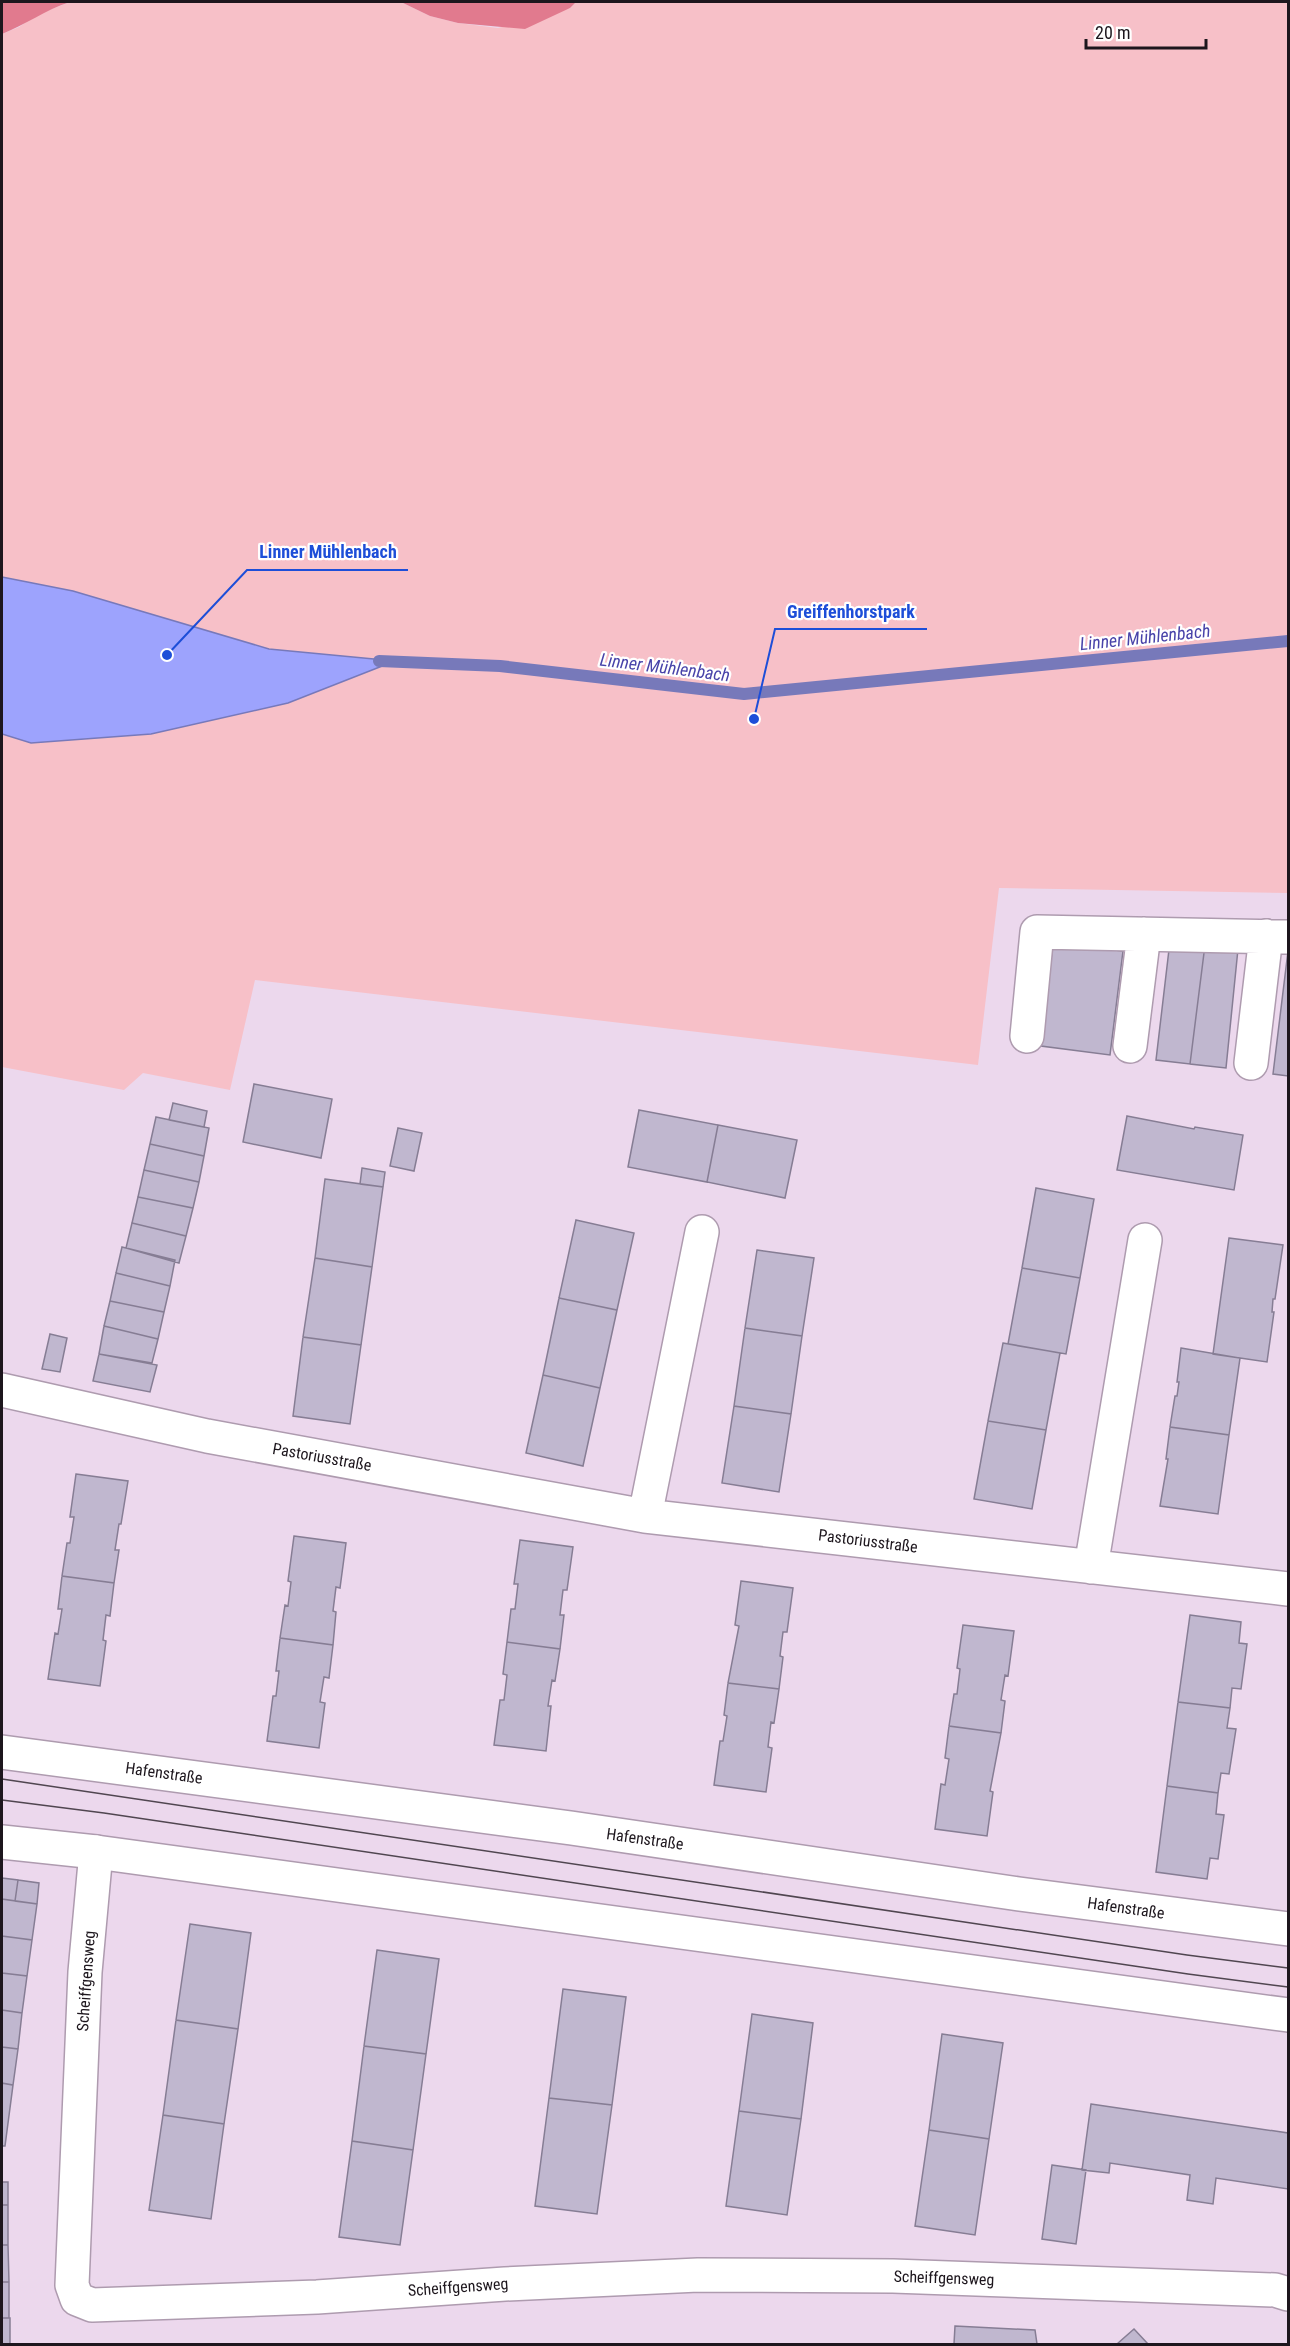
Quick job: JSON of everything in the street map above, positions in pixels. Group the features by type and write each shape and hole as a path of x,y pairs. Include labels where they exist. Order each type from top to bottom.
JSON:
{"street":[{"path":"1027,1036 1037,932 1277,936 1251,1063"},
{"path":"1130,1046 1144,934"},
{"path":"645,1516 702,1232"},
{"path":"1090,1567 1145,1240"},
{"name":"Pastoriusstraße","path":"2,1390 207,1436 645,1516 1288,1589"},
{"name":"Hafenstraße","path":"2,1752 571,1828 1019,1894 1288,1929"},
{"path":"2,1842 96,1852 1288,2015"},
{"name":"Scheiffgensweg","path":"96,1852 85,1972 72,2285 77,2299 92,2305 318,2297 505,2284 699,2276 893,2276 1275,2290 1288,2294"}],"shaded area":[{"path":"2,2 70,2 2,34"},
{"path":"70,2 401,2 430,16 458,23 498,28 570,8 576,2 1288,2 1288,893 999,888 978,1065 255,980 230,1090 143,1073 124,1090 2,1067 2,734 32,743 151,734 288,703 394,661 269,649 73,591 2,577 2,34 19,27 38,14"},
{"path":"401,2 576,2 570,8 525,29 458,23 430,16"}],"water":[{"path":"2,577 73,591 269,649 395,661 288,703 151,734 31,743 2,734"}],"building":[{"path":"1170,941 1205,945 1190,1064 1156,1060"},
{"path":"1053,943 1123,951 1110,1055 1041,1046"},
{"path":"1205,945 1238,949 1226,1068 1190,1064"},
{"path":"1288,951 1288,1076 1273,1074"},
{"path":"254,1084 332,1099 321,1158 243,1142"},
{"path":"173,1103 207,1111 204,1127 169,1120"},
{"path":"639,1110 718,1125 707,1182 628,1167"},
{"path":"1127,1116 1194,1129 1195,1127 1243,1135 1234,1190 1117,1170"},
{"path":"156,1117 209,1128 204,1156 150,1144"},
{"path":"718,1125 797,1140 785,1198 707,1182"},
{"path":"398,1128 422,1133 414,1171 390,1166"},
{"path":"150,1144 204,1156 199,1182 144,1170"},
{"path":"362,1168 385,1172 383,1187 360,1184"},
{"path":"144,1170 199,1182 193,1208 138,1197"},
{"path":"325,1179 383,1187 372,1267 315,1258"},
{"path":"1036,1188 1094,1199 1080,1278 1022,1268"},
{"path":"138,1197 193,1208 186,1236 132,1223"},
{"path":"576,1220 634,1233 617,1310 559,1298"},
{"path":"132,1223 186,1236 179,1263 126,1248"},
{"path":"1229,1238 1283,1245 1275,1299 1273,1299 1272,1312 1274,1312 1267,1362 1213,1354"},
{"path":"122,1247 175,1260 170,1286 116,1273"},
{"path":"757,1250 814,1258 802,1336 745,1328"},
{"path":"315,1258 372,1267 361,1345 303,1337"},
{"path":"1022,1268 1080,1278 1066,1354 1008,1344"},
{"path":"116,1273 170,1286 164,1312 110,1301"},
{"path":"559,1298 617,1310 600,1388 543,1375"},
{"path":"110,1301 164,1312 158,1339 104,1326"},
{"path":"104,1326 158,1339 152,1363 99,1354"},
{"path":"745,1328 802,1336 791,1414 734,1406"},
{"path":"50,1334 67,1338 60,1372 42,1369"},
{"path":"303,1337 361,1345 350,1424 293,1416"},
{"path":"1003,1343 1060,1353 1046,1430 988,1421"},
{"path":"1181,1348 1240,1358 1229,1435 1170,1427 1179,1382 1177,1382"},
{"path":"99,1354 157,1365 150,1392 93,1381"},
{"path":"543,1375 600,1388 583,1466 526,1453"},
{"path":"734,1406 791,1414 779,1492 722,1483"},
{"path":"988,1421 1046,1430 1032,1509 974,1499"},
{"path":"1170,1427 1229,1435 1218,1514 1160,1506 1168,1459 1166,1459"},
{"path":"76,1474 128,1481 115,1550 119,1550 114,1583 62,1576 74,1517 70,1517"},
{"path":"294,1536 346,1543 340,1588 336,1587 333,1645 280,1638 285,1605 288,1606 291,1582 288,1581"},
{"path":"520,1540 573,1547 567,1590 563,1590 560,1615 564,1615 560,1649 507,1642 511,1609 515,1609 518,1584 514,1584"},
{"path":"62,1576 114,1583 110,1616 106,1615 103,1640 106,1641 100,1686 48,1679 55,1633 58,1634 62,1609 58,1609"},
{"path":"741,1581 793,1588 787,1632 783,1632 779,1689 728,1683 739,1626 735,1625"},
{"path":"1190,1615 1241,1622 1239,1643 1247,1644 1241,1689 1232,1688 1230,1708 1178,1702"},
{"path":"963,1625 1014,1631 1008,1676 1005,1675 1001,1700 1005,1701 1001,1733 949,1726 954,1694 957,1694 960,1669 957,1668"},
{"path":"280,1638 333,1645 329,1678 324,1677 320,1702 325,1703 319,1748 267,1741 273,1696 276,1696"},
{"path":"507,1642 560,1649 548,1706 551,1706 546,1751 494,1745 500,1700 504,1700 507,1675 503,1674"},
{"path":"728,1683 779,1689 774,1723 771,1722 768,1747 772,1748 766,1792 714,1785 720,1741 723,1741 727,1716 724,1715"},
{"path":"1178,1702 1230,1708 1227,1728 1236,1729 1229,1774 1221,1773 1218,1793 1167,1786"},
{"path":"949,1726 1001,1733 990,1791 993,1792 987,1836 935,1829 941,1784 945,1785 949,1759 945,1758"},
{"path":"1167,1786 1218,1793 1216,1814 1224,1815 1218,1859 1210,1858 1207,1879 1156,1872"},
{"path":"2,1878 18,1880 15,1901 2,1899"},
{"path":"18,1880 39,1883 37,1904 15,1901"},
{"path":"2,1899 37,1904 32,1940 2,1936"},
{"path":"190,1924 251,1933 238,2029 176,2020"},
{"path":"2,1936 32,1940 27,1976 2,1973"},
{"path":"377,1950 439,1959 426,2054 364,2046"},
{"path":"2,1973 27,1976 22,2013 2,2010"},
{"path":"563,1989 626,1997 612,2105 549,2098"},
{"path":"2,2010 22,2013 18,2049 2,2047"},
{"path":"752,2014 813,2023 801,2119 739,2111"},
{"path":"176,2020 238,2029 224,2124 163,2115"},
{"path":"942,2034 1003,2043 989,2139 929,2130"},
{"path":"364,2046 426,2054 413,2150 352,2141"},
{"path":"2,2047 18,2049 13,2085 2,2083"},
{"path":"2,2083 13,2085 5,2146 2,2146"},
{"path":"549,2098 612,2105 597,2214 535,2206"},
{"path":"1091,2104 1288,2133 1288,2189 1216,2178 1213,2204 1187,2200 1190,2175 1110,2163 1109,2173 1082,2170"},
{"path":"739,2111 801,2119 787,2215 726,2206"},
{"path":"163,2115 224,2124 211,2219 149,2210"},
{"path":"929,2130 989,2139 975,2235 915,2226"},
{"path":"352,2141 413,2150 400,2245 339,2237"},
{"path":"1052,2165 1086,2170 1076,2244 1042,2239"},
{"path":"2,2182 8,2182 8,2205 2,2205"},
{"path":"2,2205 8,2205 8,2245 2,2245"},
{"path":"2,2245 8,2245 9,2282 2,2282"},
{"path":"2,2282 9,2282 9,2318 2,2318"},
{"path":"2,2318 10,2318 10,2344 2,2344"},
{"path":"955,2326 1035,2330 1037,2344 954,2344"},
{"path":"1134,2329 1148,2344 1117,2344"}],"waterway":[{"name":"Linner Mühlenbach","path":"379,661 500,666 744,694 1288,641"}],"tram line":[{"path":"2,1779 1187,1955 1288,1968"},
{"path":"2,1800 104,1813 1288,1987"}],"place":[{"name":"Linner Mühlenbach","path":"167,655"},
{"name":"Greiffenhorstpark","path":"754,719"}]}
